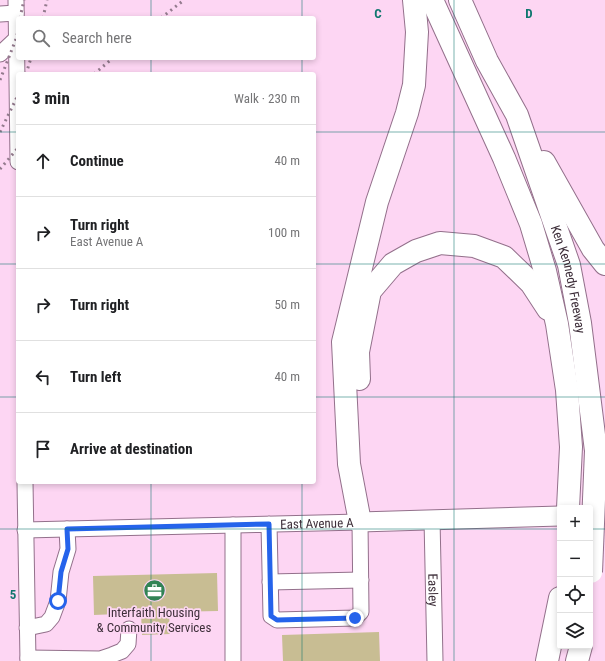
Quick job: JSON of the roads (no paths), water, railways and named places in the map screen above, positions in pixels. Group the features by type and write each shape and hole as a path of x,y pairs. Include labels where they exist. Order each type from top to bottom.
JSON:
{"highway":[{"path":"360,522 349,464 342,342 378,202 407,113 414,84 417,32 414,0"},
{"name":"Ken Kennedy Freeway","path":"432,0 504,158 531,224 545,271 557,324 567,390 571,447 568,505"},
{"name":"Ken Kennedy Freeway","path":"460,0 487,61 517,114 569,265 580,324 596,451 592,541"},
{"path":"517,114 594,250 605,264"},
{"path":"360,522 363,463 358,352 370,291 392,264 416,251 440,243 474,246 504,257 531,283 557,324"},
{"path":"547,661 557,613"},
{"path":"577,661 579,649"}],"main road":[{"path":"593,516 605,515"},
{"name":"East Avenue A","path":"360,522 557,516"}],"street":[{"path":"0,14 16,7 16,39 0,54"},
{"path":"16,60 17,72"},
{"path":"25,484 28,659 100,659 112,656 122,651 128,644 129,629"},
{"name":"Easley","path":"432,519 435,661"},
{"name":"East Avenue A","path":"25,530 360,522"},
{"path":"269,524 271,616 277,620 337,619 355,618 361,612 360,522"},
{"path":"233,525 233,661"},
{"path":"27,628 46,624 52,617 58,601 61,572 68,549 67,529"},
{"path":"270,582 361,580"}],"railway":[{"path":"20,16 24,0"},
{"path":"43,16 47,0"},
{"path":"164,16 184,0"},
{"path":"0,80 16,39"},
{"path":"27,72 30,60"},
{"path":"96,72 111,60"},
{"path":"0,132 16,99"},
{"path":"0,169 16,150"}],"place":[{"name":"Interfaith Housing & Community Services","path":"154,590"}]}
